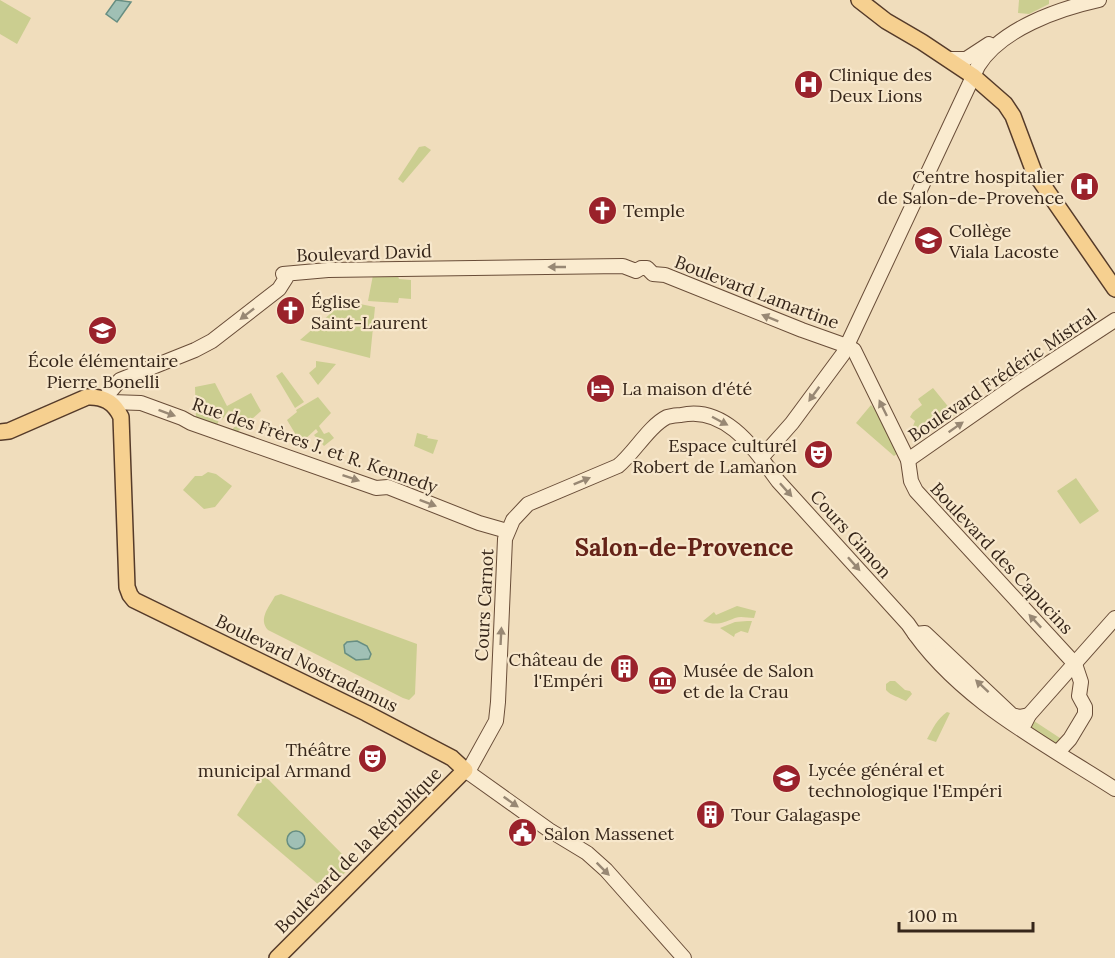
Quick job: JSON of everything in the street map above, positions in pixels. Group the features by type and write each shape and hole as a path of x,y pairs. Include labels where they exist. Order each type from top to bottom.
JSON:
{"main road":[{"path":"859,0 886,21 948,59 996,94 1013,116 1034,172 1115,290"},
{"path":"0,432 9,431 87,397 107,400"},
{"name":"Boulevard Nostradamus","path":"107,400 117,408 121,417 127,587 130,595 140,603 418,740 452,758 465,770"},
{"name":"Boulevard de la République","path":"278,958 465,770"}],"street":[{"path":"761,458 777,441 843,354 985,54 1002,40 1052,14 1079,4 1099,0"},
{"path":"948,59 966,59 991,42 1002,40"},
{"name":"Boulevard Lamartine","path":"630,268 645,268 653,274 660,273 802,330 847,345"},
{"name":"Boulevard David","path":"107,400 120,380 212,341 279,288 285,282 286,278 283,274 328,270 630,268"},
{"name":"Boulevard Frédéric Mistral","path":"908,460 1017,384 1115,320"},
{"name":"Boulevard des Capucins","path":"847,345 854,350 869,378 908,460 911,481 916,491 1075,664"},
{"name":"Rue des Frères J. et R. Kennedy","path":"107,400 141,403 376,488 388,487 479,523 507,531"},
{"name":"Cours Gimon","path":"528,504 618,466 667,417 687,413 720,419 738,432 778,481 909,624 919,640 953,677 981,702 1022,729"},
{"name":"Cours Carnot","path":"465,770 464,766 490,718 495,715 498,702 507,531 513,520 528,504"},
{"path":"1115,618 1029,715 1022,729 1115,789"},
{"name":"Cours Gimon","path":"915,634 925,633 1012,715 1019,717 1029,715"},
{"path":"1075,664 1081,682 1079,696"},
{"path":"1051,691 1066,688 1079,696 1085,706 1085,714 1069,741 1058,752"},
{"path":"1069,741 1069,747 1076,754 1115,779"},
{"path":"465,770 587,853 606,870 684,958"}],"green space":[{"path":"0,0 31,18 17,44 0,34"},
{"path":"1019,0 1049,0 1049,4 1029,14 1018,13"},
{"path":"425,146 431,150 403,183 398,179 419,147"},
{"path":"373,275 398,276 399,279 411,280 411,299 399,298 398,303 368,301"},
{"path":"345,301 375,307 370,358 300,340"},
{"path":"316,361 336,364 318,385 309,373 316,367"},
{"path":"282,372 304,402 295,408 276,376"},
{"path":"215,383 227,406 251,393 261,411 236,433 231,431 237,424 229,410 222,420 219,419 217,426 196,419 195,387"},
{"path":"933,388 955,415 921,438 913,426 915,421 910,417 922,405 918,399"},
{"path":"318,397 331,413 319,426 324,434 329,432 334,438 324,446 314,435 318,432 316,429 303,441 299,434 296,435 287,420 297,412 296,410"},
{"path":"871,405 876,411 880,409 901,451 894,456 856,423"},
{"path":"417,433 438,440 433,454 414,446"},
{"path":"208,472 216,474 232,486 215,507 204,509 183,490 195,476 202,476"},
{"path":"1076,478 1099,511 1080,524 1057,491"},
{"path":"281,594 417,644 415,694 409,700 403,698 268,630 264,622 265,613 275,596"},
{"path":"737,606 756,611 754,618 737,617 716,624 703,621 714,612 716,615"},
{"path":"752,621 748,633 741,631 734,637 720,628 735,622"},
{"path":"895,681 905,690 910,691 912,694 906,701 886,690 886,684"},
{"path":"947,712 950,713 936,742 927,739 938,721"},
{"path":"1031,719 1063,740 1053,744 1030,728"},
{"path":"263,774 353,865 326,891 237,815"}],"water":[{"path":"116,0 131,2 117,22 106,14"},
{"path":"357,641 367,646 371,654 369,659 356,660 345,653 344,645 347,642"},
{"path":"296,831 302,834 305,840 302,846 296,849 290,846 287,840 290,834"}],"place":[{"name":"Clinique des Deux Lions","path":"808,84"},
{"name":"Centre hospitalier de Salon-de-Provence","path":"1085,186"},
{"name":"Temple","path":"602,210"},
{"name":"Collège Viala Lacoste","path":"928,240"},
{"name":"Église Saint-Laurent","path":"290,311"},
{"name":"École élémentaire Pierre Bonelli","path":"103,331"},
{"name":"La maison d'été","path":"601,388"},
{"name":"Espace culturel Robert de Lamanon","path":"818,455"},
{"name":"Château de l'Empéri","path":"624,669"},
{"name":"Musée de Salon et de la Crau","path":"662,680"},
{"name":"Théâtre municipal Armand","path":"372,759"},
{"name":"Lycée général et technologique l'Empéri","path":"787,779"},
{"name":"Tour Galagaspe","path":"710,814"},
{"name":"Salon Massenet","path":"523,833"}],"district":[{"name":"Salon-de-Provence","path":"684,547"}]}
